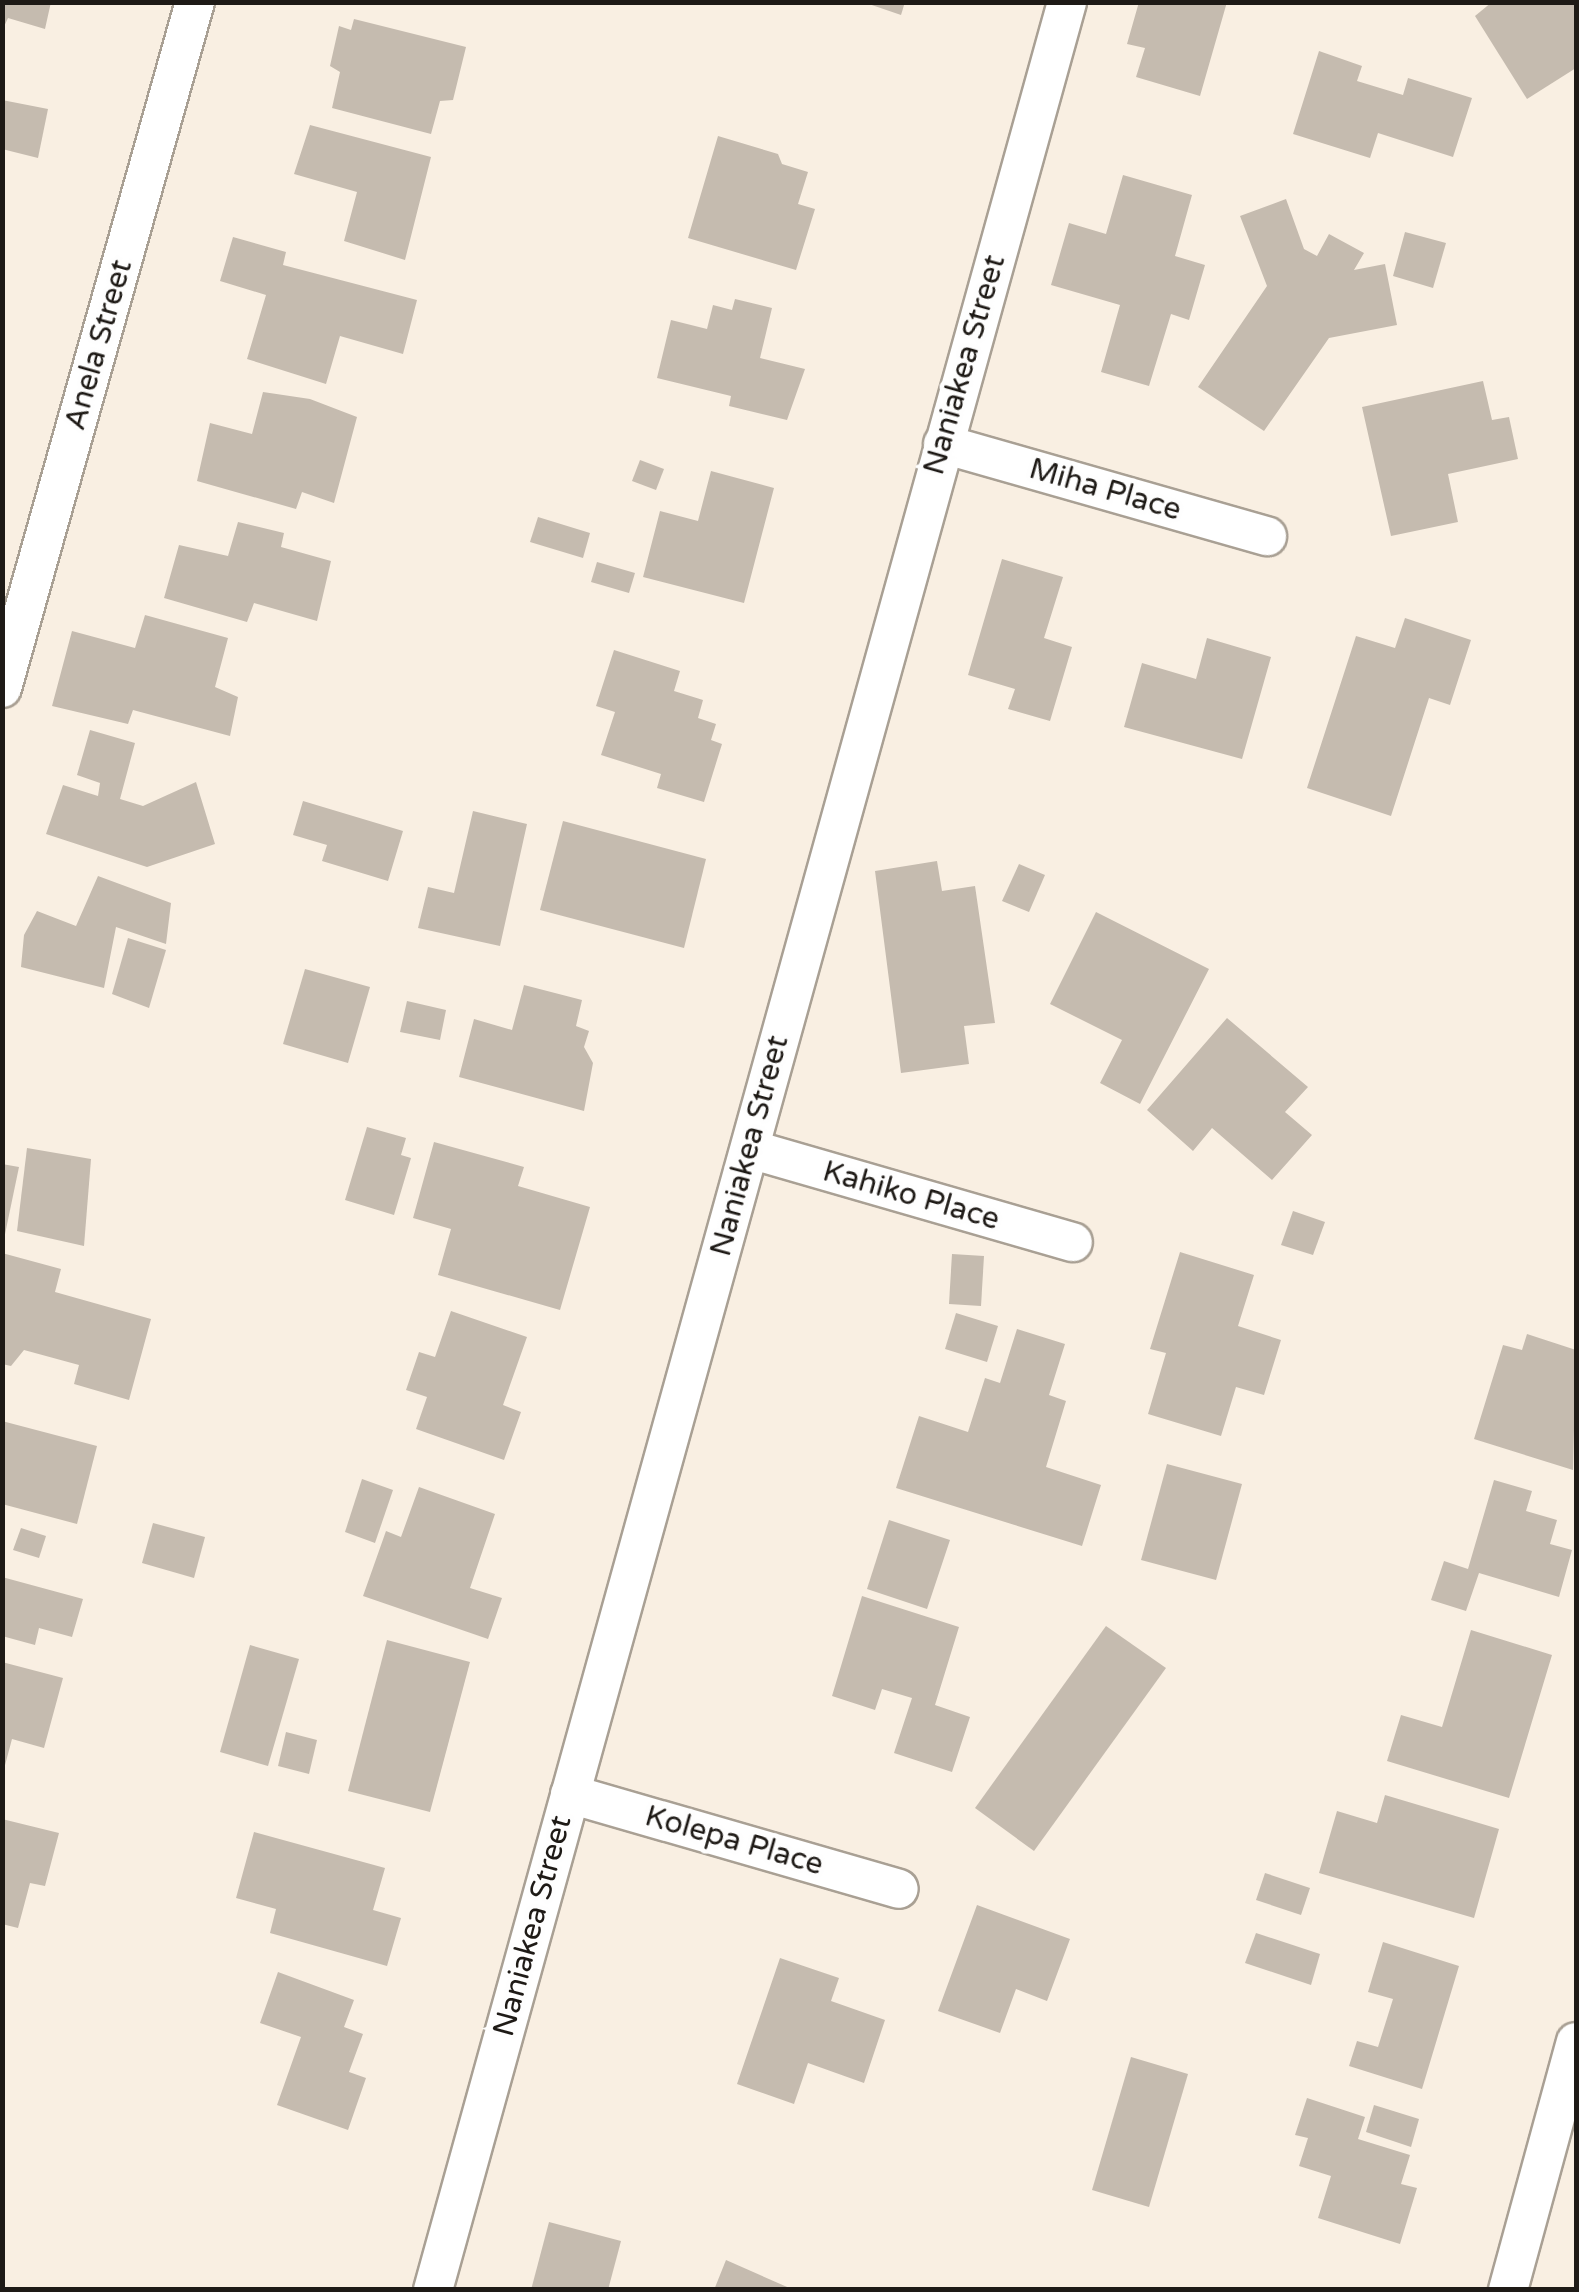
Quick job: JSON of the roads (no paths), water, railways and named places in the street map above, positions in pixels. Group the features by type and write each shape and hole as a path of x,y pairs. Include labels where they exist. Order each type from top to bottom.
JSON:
{"street":[{"name":"Anela Street","path":"2,688 194,2"},
{"name":"Naniakea Street","path":"433,2290 1067,2"},
{"name":"Miha Place","path":"943,444 1267,536"},
{"name":"Kahiko Place","path":"750,1148 1073,1242"},
{"name":"Kolepa Place","path":"570,1794 899,1888"},
{"path":"1508,2290 1576,2042"}]}
